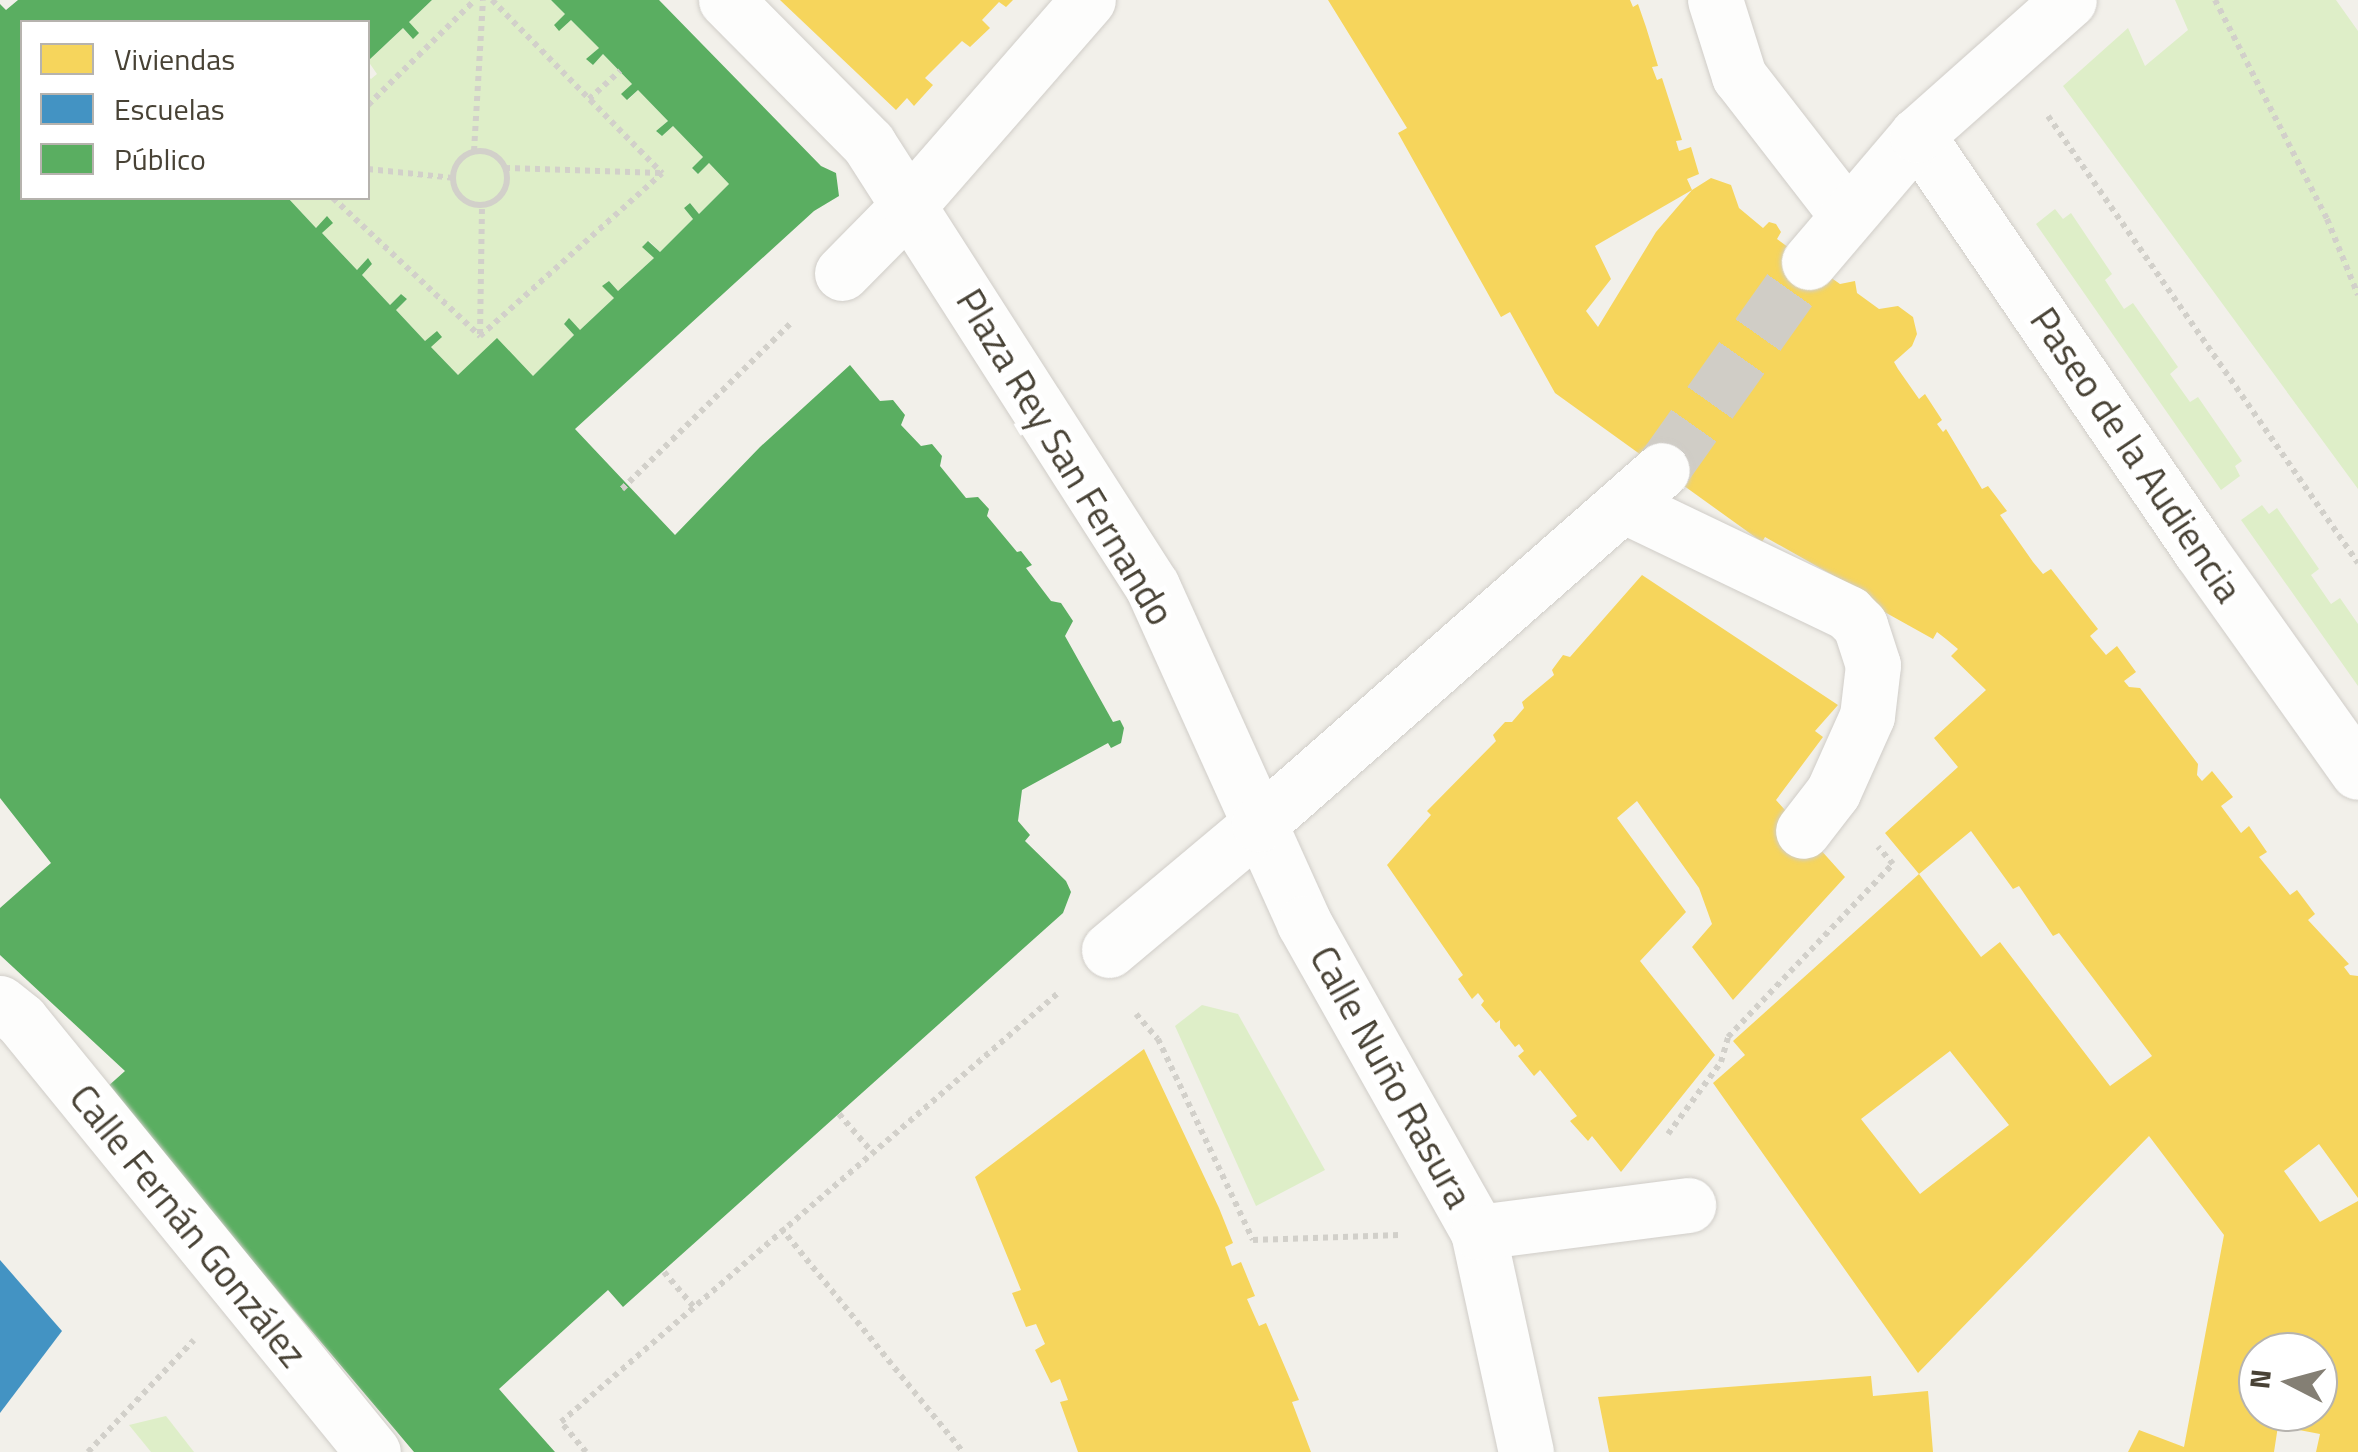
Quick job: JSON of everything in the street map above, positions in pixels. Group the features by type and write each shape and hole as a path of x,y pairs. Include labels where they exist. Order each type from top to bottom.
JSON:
{"street":[{"name":"Plaza Rey San Fernando","path":"726,0 868,143 1152,586 1304,923"},
{"path":"842,272 909,205 1088,0"},
{"path":"1715,0 1740,76 1846,214"},
{"path":"1809,262 1846,214 1918,135 2039,27"},
{"name":"Paseo de la Audiencia","path":"1918,135 2200,550 2358,772"},
{"path":"1100,957 1259,824 1643,487 1848,613 1860,626 1873,664 1874,685 1868,716 1817,812"},
{"name":"Calle Nuño Rasura","path":"1304,923 1478,1232 1526,1452"},
{"name":"Calle Fernán González","path":"0,1003 21,1020 373,1452"},
{"name":"Calle Nuño Rasura","path":"1478,1232 1688,1205"}],"path":[{"path":"370,103 475,0"},
{"path":"474,151 483,0"},
{"path":"492,0 662,173"},
{"path":"2214,0 2326,218 2358,295"},
{"path":"2039,27 2059,138 2358,562"},
{"path":"589,99 620,71"},
{"path":"482,205 458,194 453,178 459,161 474,151 488,153 505,168 662,173"},
{"path":"482,205 502,192 505,168"},
{"path":"370,169 453,178"},
{"path":"480,336 662,173"},
{"path":"335,200 480,336"},
{"path":"480,336 482,205"},
{"path":"622,489 802,312"},
{"path":"1721,1062 1728,1037 1893,864 1817,812"},
{"path":"586,1452 562,1422 781,1228 1100,957 1158,1039 1253,1240 1478,1232"},
{"path":"838,1114 872,1152"},
{"path":"781,1228 963,1452"},
{"path":"664,1272 693,1306"},
{"path":"88,1452 240,1292"}],"green space":[{"path":"432,0 551,0 565,14 560,30 571,20 599,48 587,59 593,65 603,54 632,84 622,95 628,100 638,90 668,121 656,131 662,136 673,126 703,157 692,169 698,174 709,163 729,184 699,214 690,203 684,208 693,219 660,252 649,241 643,246 654,258 618,291 609,281 603,286 614,298 580,330 569,319 564,324 574,335 533,376 458,375 431,347 437,332 425,341 396,310 407,299 401,294 390,305 362,275 372,264 368,259 357,270 322,233 332,223 327,217 316,228 290,200 370,200 370,78 377,74 370,59 403,28 412,38 418,34 409,22"},
{"path":"2175,0 2336,0 2358,31 2358,489 2063,86 2128,28 2145,66 2188,30"},
{"path":"2055,209 2063,219 2071,213 2112,274 2105,280 2124,309 2133,303 2178,367 2170,374 2190,402 2198,397 2242,461 2235,466 2240,476 2221,490 2036,224"},
{"path":"2262,505 2269,514 2277,508 2319,569 2311,575 2331,604 2340,598 2358,624 2358,686 2241,520"},
{"path":"1202,1005 1238,1014 1325,1170 1256,1206 1175,1026"},
{"path":"166,1416 194,1452 151,1452 129,1425"}],"building: Viviendas":[{"path":"780,0 1013,0 1006,7 999,2 982,20 990,28 970,47 962,41 925,78 933,85 914,106 907,98 896,110"},
{"path":"1328,0 1630,0 1633,7 1638,4 1646,27 1658,66 1652,67 1657,80 1662,78 1682,140 1676,141 1679,151 1691,147 1699,174 1687,179 1692,190 1711,178 1731,185 1739,208 1763,228 1769,222 1776,224 1781,232 1777,239 1800,256 1840,284 1855,281 1857,293 1879,309 1898,306 1913,317 1917,334 1912,346 1894,362 1898,369 1919,399 1925,394 1942,420 1937,424 1943,432 1946,429 1982,489 1988,486 2007,511 2000,515 2033,562 2043,574 2051,569 2098,629 2090,636 2106,655 2117,646 2136,672 2124,681 2129,687 2140,688 2198,764 2197,775 2202,781 2212,771 2233,797 2221,806 2241,833 2249,826 2267,852 2259,857 2290,895 2297,890 2315,914 2308,920 2349,964 2344,967 2350,975 2358,976 2358,1198 2319,1144 2284,1171 2320,1222 2358,1201 2358,1452 2316,1452 2320,1434 2310,1432 2338,1432 2338,1332 2238,1332 2238,1432 2277,1432 2274,1452 2128,1452 2139,1430 2184,1447 2224,1235 2149,1136 1918,1373 1713,1083 1745,1055 1733,1041 1919,874 1885,833 1958,767 1934,738 1986,690 1951,656 1958,649 1937,632 1933,639 1863,600 1868,595 1765,537 1762,542 1555,393 1510,312 1501,317 1398,133 1407,128","holes":["1692,190 1656,232 1598,327 1586,311 1611,279 1595,246","1971,831 2013,889 2019,886 2053,936 2059,933 2152,1056 2110,1086 2000,942 1981,957 1919,874","1950,1051 2009,1125 1920,1194 1861,1119"]},
{"path":"1642,575 1838,705 1815,731 1823,737 1776,800 1845,877 1733,1000 1692,947 1712,924 1699,888 1637,801 1617,818 1686,912 1640,961 1715,1055 1621,1172 1592,1136 1588,1141 1570,1121 1577,1116 1540,1070 1534,1076 1518,1056 1524,1051 1519,1044 1515,1047 1500,1028 1500,1020 1496,1023 1481,1005 1484,1001 1478,993 1472,999 1458,979 1463,975 1387,865 1431,815 1427,811 1496,741 1493,735 1524,708 1522,702 1554,675 1552,670 1563,655 1570,657"},
{"path":"1144,1049 1219,1208 1233,1243 1225,1247 1232,1266 1241,1262 1255,1296 1247,1299 1259,1326 1266,1323 1299,1400 1292,1402 1311,1452 1078,1452 1060,1402 1068,1400 1060,1379 1051,1383 1035,1350 1045,1344 1036,1324 1026,1327 1012,1293 1021,1290 975,1177"},
{"path":"1871,1376 1873,1396 1928,1391 1933,1452 1609,1452 1598,1397"}],"building: Escuelas":[{"path":"0,1260 62,1331 0,1413"}],"building: Público":[{"path":"18,0 432,0 409,22 419,33 413,39 403,28 370,59 370,20 20,20 20,200 290,200 316,228 327,216 333,223 322,233 357,270 368,258 372,264 362,275 390,305 401,294 407,299 396,310 425,341 437,331 442,337 431,347 458,375 497,338 533,376 574,335 564,324 569,318 580,330 614,298 602,286 609,281 618,291 654,258 642,247 648,241 660,252 693,219 684,208 690,203 699,214 729,184 709,163 698,174 692,168 703,157 673,126 662,136 656,131 668,121 638,90 627,100 621,94 632,84 603,54 593,65 586,59 599,48 571,20 559,31 554,25 565,14 551,0 659,0 821,166 836,173 839,196 814,211 575,429 675,535 760,447 850,365 880,401 893,400 905,415 901,425 921,446 932,444 942,456 940,466 966,498 978,497 989,509 987,516 1032,565 1026,568 1051,601 1061,603 1073,621 1065,636 1113,722 1120,720 1124,728 1121,743 1111,748 1108,743 1022,790 1018,821 1030,835 1025,841 1066,881 1071,892 1063,913 623,1307 608,1290 499,1389 555,1452 414,1452 106,1088 125,1071 0,955 0,908 51,863 0,798 0,4 6,10"}],"tunnel":[{"path":"1662,470 1809,262"}]}
